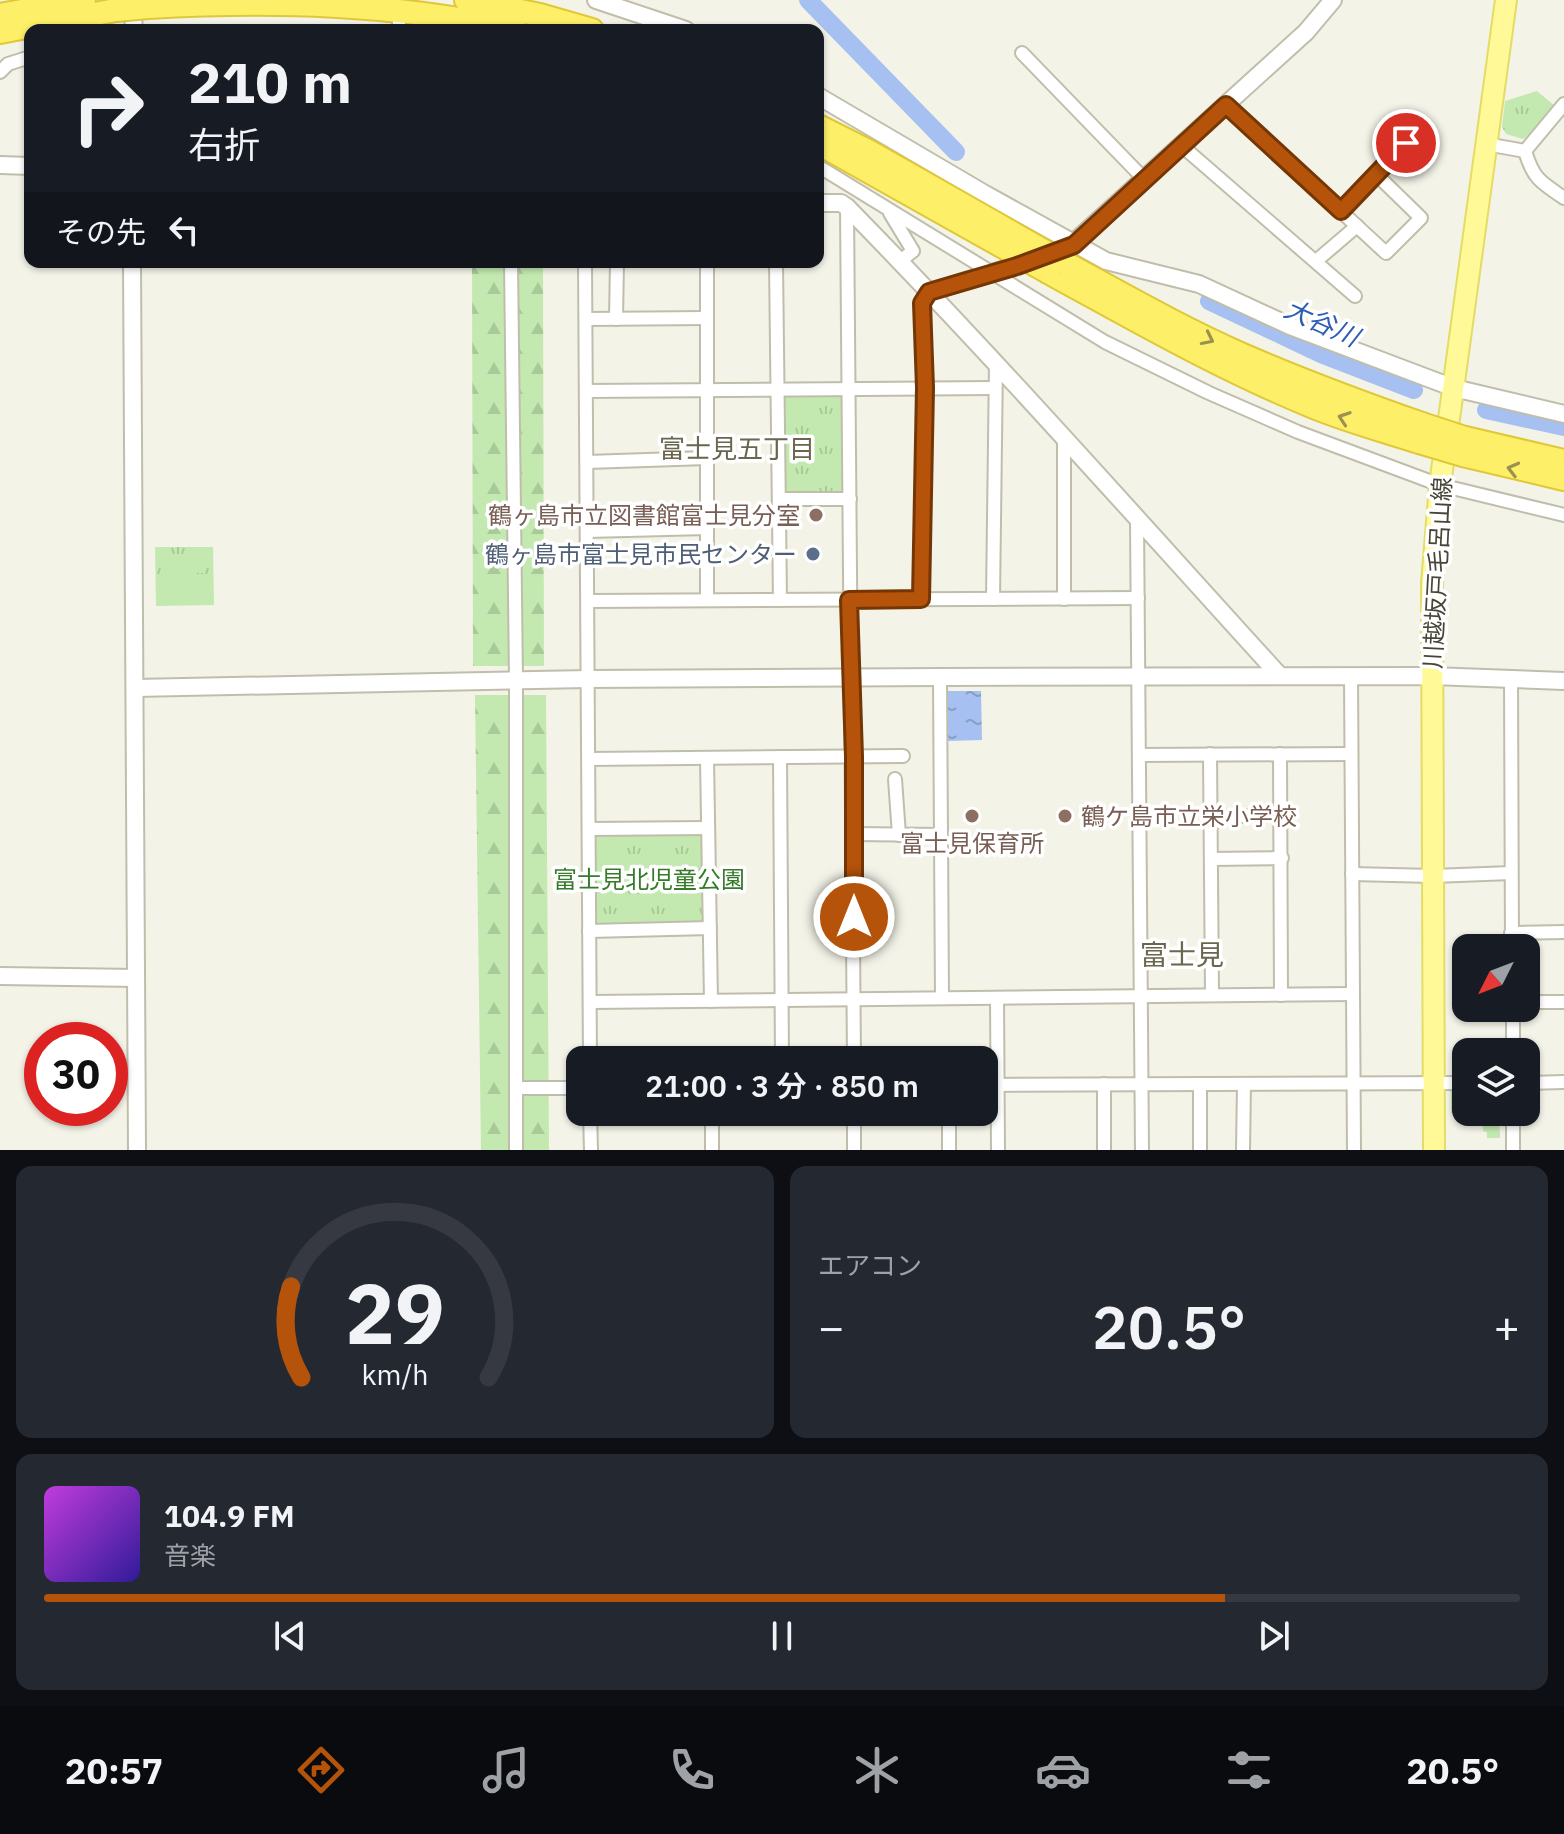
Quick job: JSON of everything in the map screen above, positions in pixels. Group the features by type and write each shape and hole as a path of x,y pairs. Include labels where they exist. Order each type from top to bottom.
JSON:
{"highway":[{"path":"0,15 84,0"},
{"path":"466,0 571,24"},
{"path":"41,24 132,6 236,2 346,5 441,15 486,24"},
{"path":"0,32 24,27"},
{"path":"824,129 1062,260 1210,360 1262,385 1312,407 1420,433 1564,479"},
{"path":"824,146 1062,260"},
{"path":"1464,446 1564,461"}],"main road":[{"name":"川越坂戸毛呂山線","path":"1434,1150 1432,584 1440,485 1506,0"}],"street":[{"path":"596,0 668,24"},
{"path":"1062,260 1306,32 1333,0"},
{"path":"1022,53 1145,180"},
{"path":"0,72 8,64 24,59"},
{"path":"824,100 1062,260"},
{"path":"1525,151 1564,104"},
{"path":"1226,105 1386,253 1421,218 1377,175"},
{"path":"1341,211 1406,143"},
{"path":"1486,144 1525,151"},
{"path":"1182,146 1355,296"},
{"path":"1525,151 1532,173 1564,198"},
{"path":"0,165 24,166"},
{"path":"824,170 1105,342 1209,393 1298,432 1440,485 1564,515"},
{"path":"824,203 841,203 847,207 900,261 996,362 1280,676"},
{"path":"847,207 849,600 854,757 854,1046"},
{"path":"888,210 913,251 900,261"},
{"path":"1316,261 1357,226"},
{"path":"921,599 925,388 922,303 929,292 993,274 1062,260 1106,261 1199,284 1290,326 1454,388 1564,414"},
{"path":"132,268 137,1150"},
{"path":"511,268 516,680 516,1150"},
{"path":"585,268 590,1046"},
{"path":"616,319 617,268"},
{"path":"707,268 707,600"},
{"path":"776,268 780,600"},
{"path":"586,319 707,318"},
{"path":"993,599 996,362"},
{"path":"586,391 994,388"},
{"path":"1064,437 1064,599"},
{"path":"587,462 707,458"},
{"path":"779,499 850,499"},
{"path":"1137,521 1142,1150"},
{"path":"587,531 707,528"},
{"path":"588,601 1138,598"},
{"path":"135,688 588,679 1138,676 1432,676 1564,681"},
{"path":"940,677 942,998"},
{"path":"1351,677 1354,1150"},
{"path":"1511,678 1511,933 1564,932"},
{"path":"1210,754 1212,995"},
{"path":"1280,754 1281,995"},
{"path":"1139,755 1351,754"},
{"path":"589,759 903,756"},
{"path":"780,757 782,1046"},
{"path":"707,758 711,1001"},
{"path":"895,779 899,835"},
{"path":"1210,817 1281,815"},
{"path":"589,829 708,828"},
{"path":"854,834 941,835"},
{"path":"1211,859 1282,858"},
{"path":"1352,874 1433,876 1511,873"},
{"path":"589,931 710,928"},
{"path":"0,976 136,978"},
{"path":"590,1002 1353,994"},
{"path":"993,1046 997,998"},
{"path":"1540,1002 1564,1002"},
{"path":"1540,1083 1564,1082"},
{"path":"998,1085 1452,1083"},
{"path":"1104,1084 1104,1150"},
{"path":"1200,1084 1200,1150"},
{"path":"1243,1150 1244,1084"},
{"path":"516,1088 566,1088"},
{"path":"590,1126 591,1150"},
{"path":"712,1126 712,1150"},
{"path":"854,1126 854,1150"},
{"path":"949,1126 949,1150"},
{"path":"995,1126 998,1150"},
{"path":"1513,1126 1513,1150"}],"green space":[{"path":"1537,91 1555,106 1536,130 1523,139 1506,134 1502,127 1505,101"},
{"path":"472,268 543,268 544,666 473,666"},
{"path":"849,388 850,499 779,499 777,389"},
{"path":"155,547 213,547 214,605 156,606"},
{"path":"167,556 203,557 203,573 167,572"},
{"path":"167,579 202,580 202,596 167,595"},
{"path":"475,695 546,695 549,1150 481,1150"},
{"name":"富士見北児童公園","path":"708,828 710,928 589,931 589,829"},
{"path":"1483,1126 1500,1126 1500,1138 1487,1138 1487,1132 1483,1131"}],"water":[{"path":"948,691 981,691 982,740 948,741"}],"waterway":[{"name":"大谷川","path":"808,0 956,152"},
{"name":"大谷川","path":"1209,301 1321,354 1414,390"},
{"name":"大谷川","path":"1486,410 1564,427"}],"place":[{"name":"鶴ヶ島市立図書館富士見分室","path":"816,515"},
{"name":"鶴ヶ島市富士見市民センター","path":"813,554"},
{"name":"富士見保育所","path":"972,816"},
{"name":"鶴ケ島市立栄小学校","path":"1065,816"}],"district":[{"name":"富士見五丁目","path":"737,448"},
{"name":"富士見","path":"1182,954"}],"route":[{"path":"854,917 854,757 849,600 921,599 925,388 922,303 929,292 1017,266 1074,245 1226,105 1341,211 1406,143"}]}
